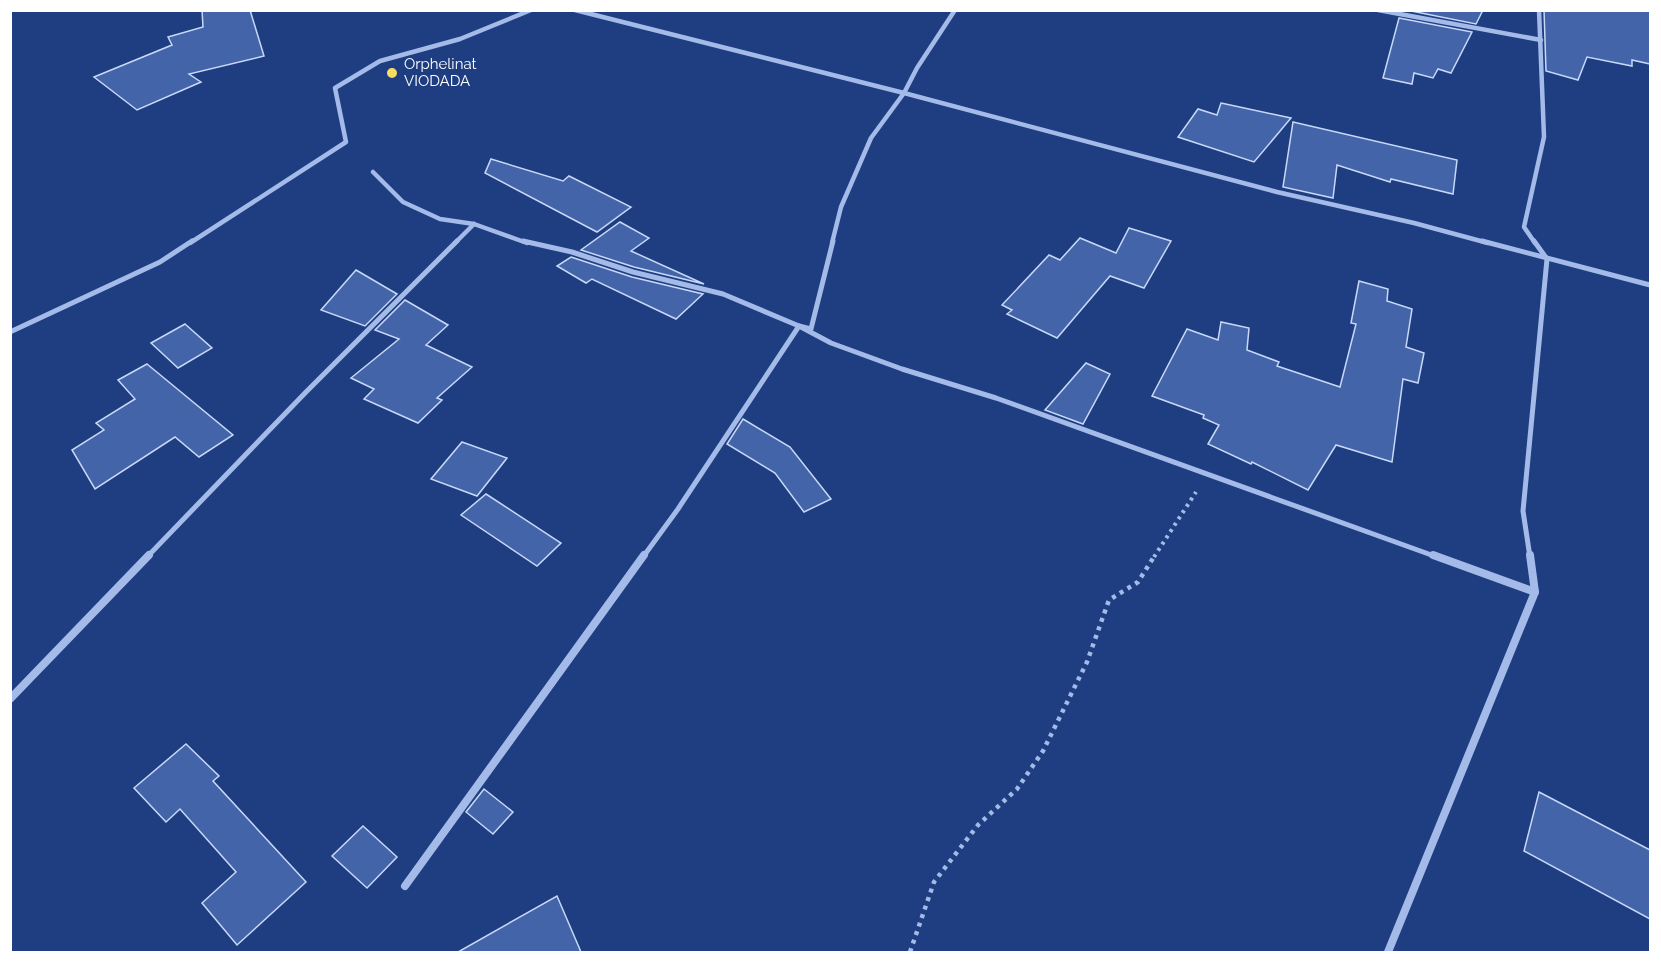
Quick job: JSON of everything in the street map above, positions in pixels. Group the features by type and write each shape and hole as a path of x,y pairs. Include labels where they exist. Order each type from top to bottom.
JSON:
{"street":[{"path":"10,332 160,262 346,142 335,88 380,61 460,39 531,10"},
{"path":"575,10 904,93 1277,192 1414,223 1650,285"},
{"path":"800,326 811,329 841,207 871,138 904,93 917,68 955,10"},
{"path":"1378,10 1542,40"},
{"path":"1388,952 1535,592 1522,511 1547,259 1524,227 1544,137 1542,40 1539,10"},
{"path":"373,172 403,202 440,219 474,224 530,244 572,252 633,272 723,294 800,326 831,343 902,369 996,398 1206,476 1535,592"},
{"path":"10,699 306,392 474,224"},
{"path":"405,886 678,509 800,326"}],"path":[{"path":"910,952 934,882 978,825 1017,789 1043,752 1087,662 1109,600 1138,582 1206,476"}],"building":[{"path":"202,10 250,10 264,56 189,74 201,82 137,110 94,77 172,45 168,37 203,27"},
{"path":"1406,10 1483,10 1476,24"},
{"path":"1544,10 1650,10 1650,64 1632,60 1632,66 1587,57 1578,80 1546,71"},
{"path":"1399,18 1472,32 1451,73 1438,69 1433,78 1414,73 1412,84 1383,78"},
{"path":"1221,103 1291,118 1254,162 1178,137 1198,109 1217,115"},
{"path":"1293,122 1457,160 1453,194 1391,179 1390,182 1337,165 1333,198 1283,187"},
{"path":"491,159 563,181 569,176 631,207 597,232 485,173"},
{"path":"620,222 649,238 631,251 704,284 634,267 581,250"},
{"path":"1129,228 1171,241 1144,288 1110,276 1057,338 1007,314 1012,310 1002,305 1049,255 1060,260 1080,238 1116,253"},
{"path":"571,257 632,277 703,294 676,319 592,279 586,283 557,266"},
{"path":"356,270 397,294 365,326 321,310"},
{"path":"1359,281 1388,289 1387,301 1412,309 1406,347 1424,353 1418,383 1403,379 1392,462 1336,445 1308,490 1252,462 1251,464 1208,444 1219,425 1203,418 1204,415 1152,396 1187,329 1218,340 1221,322 1249,328 1247,350 1279,362 1277,366 1340,387 1356,324 1351,323"},
{"path":"405,300 448,325 426,345 472,367 437,398 442,400 418,423 364,399 374,389 351,378 399,339 375,330"},
{"path":"185,324 212,348 178,368 151,343"},
{"path":"1086,363 1110,374 1083,424 1045,410"},
{"path":"147,364 233,435 199,457 175,437 95,489 72,450 104,430 96,423 135,399 118,380"},
{"path":"743,419 790,447 831,499 804,512 775,473 727,444"},
{"path":"462,442 507,458 477,496 431,479"},
{"path":"486,494 561,543 537,566 461,515"},
{"path":"186,744 219,776 213,781 306,882 237,945 202,903 236,872 180,809 166,822 134,788"},
{"path":"484,789 513,812 493,834 466,812"},
{"path":"1539,792 1650,850 1650,919 1524,851"},
{"path":"363,826 397,857 367,888 332,856"},
{"path":"557,896 581,952 458,952"}],"place":[{"name":"Orphelinat VIODADA","path":"392,73"}]}
